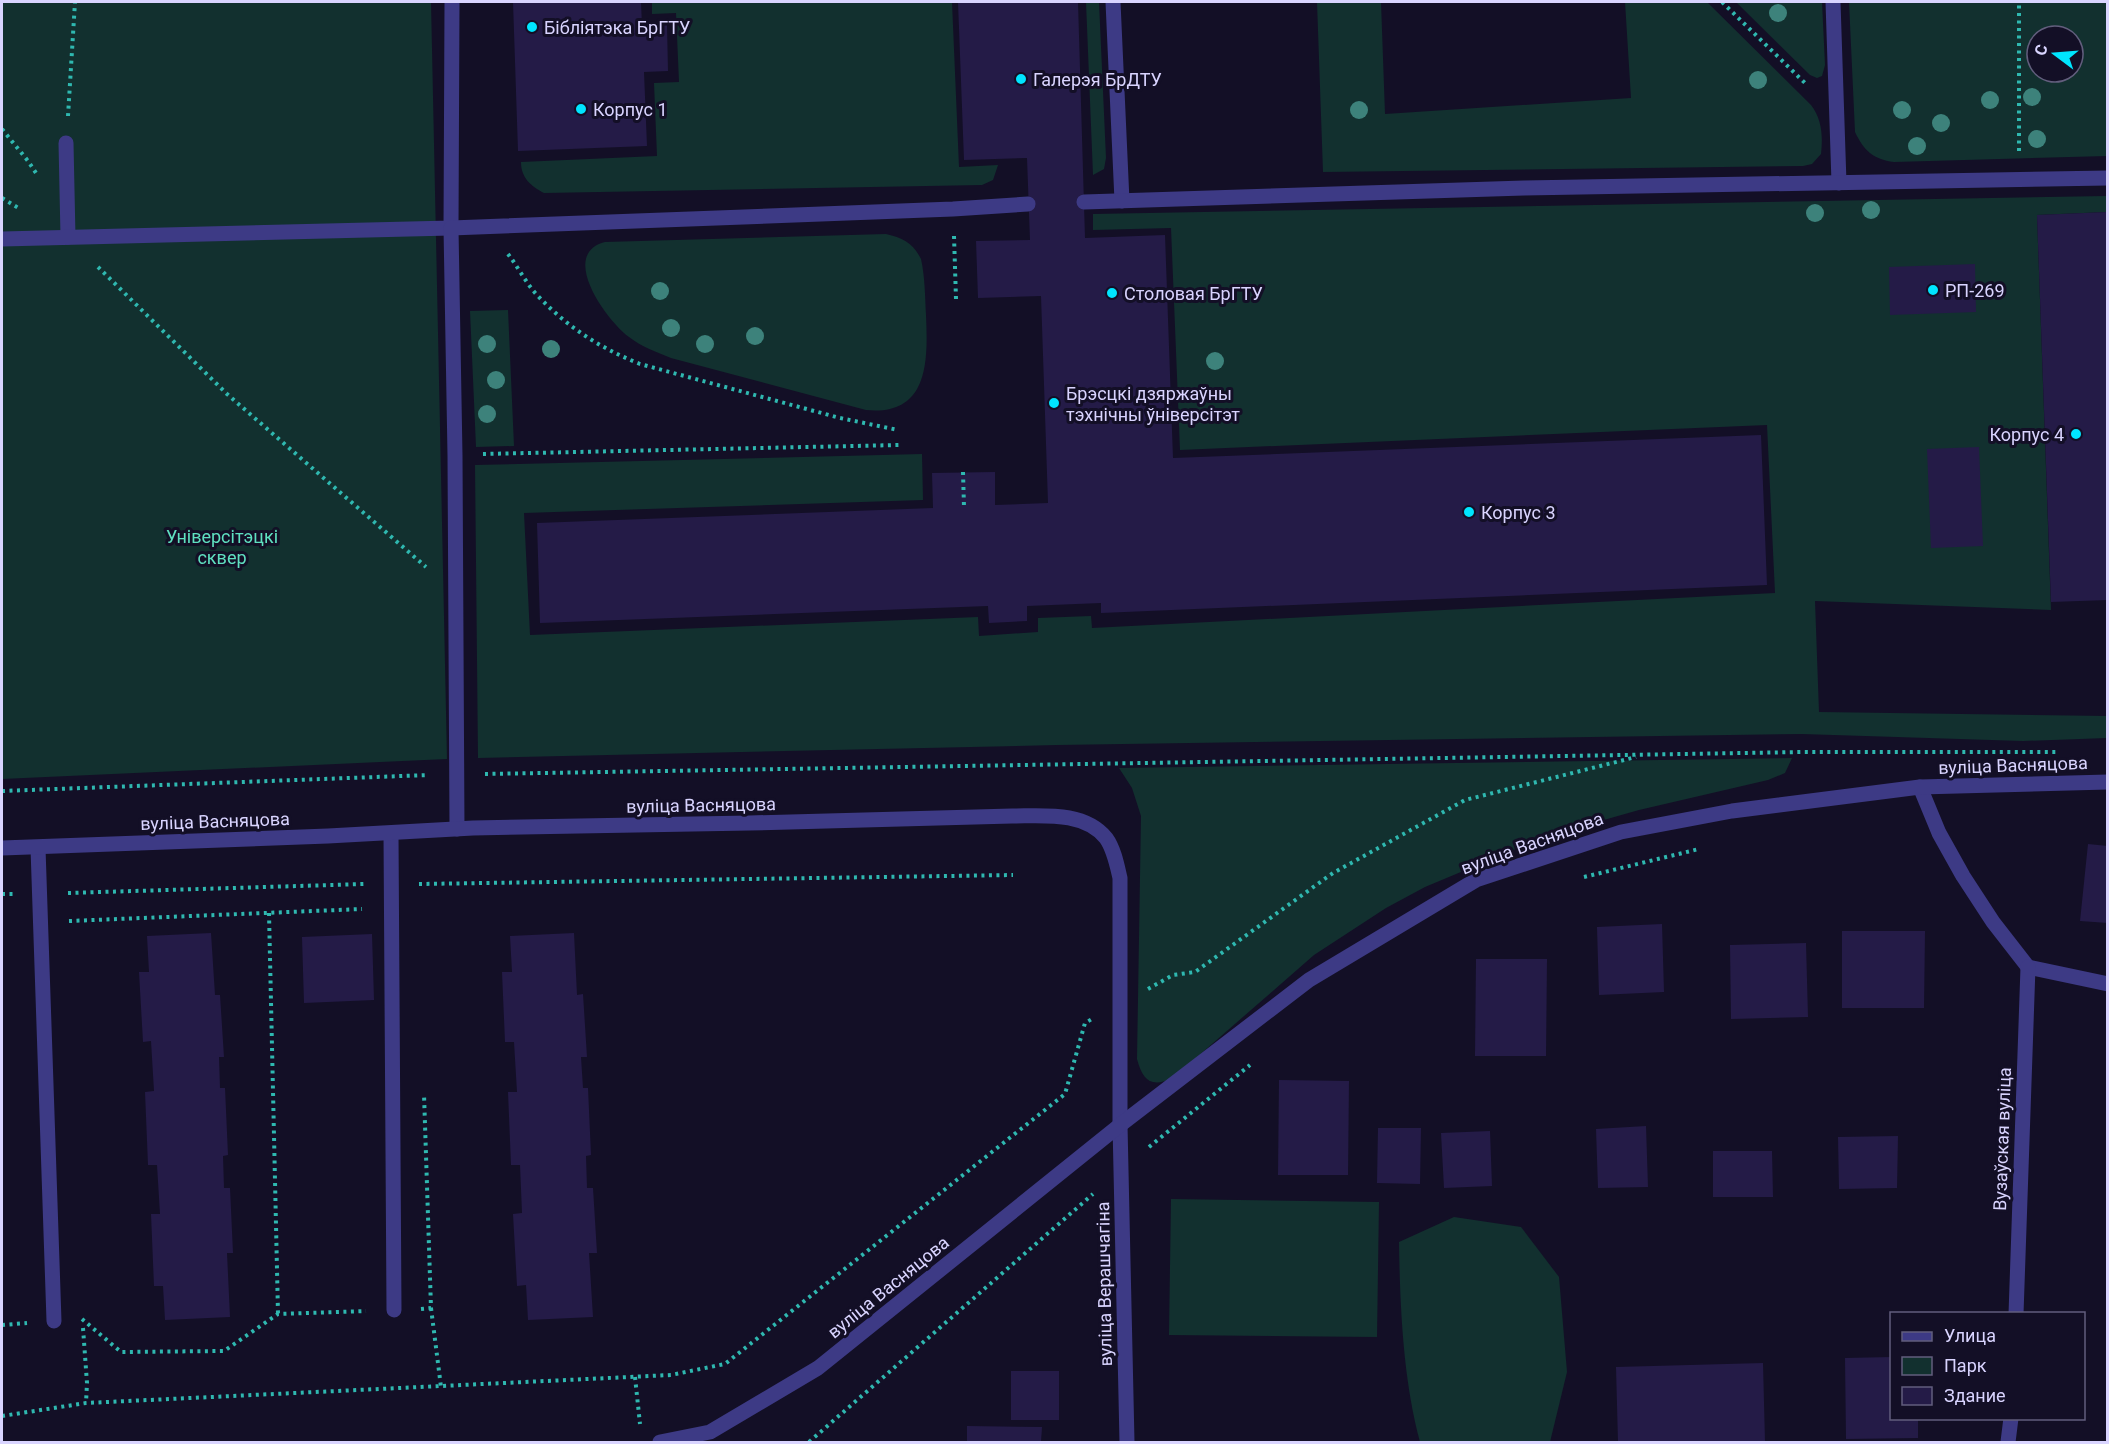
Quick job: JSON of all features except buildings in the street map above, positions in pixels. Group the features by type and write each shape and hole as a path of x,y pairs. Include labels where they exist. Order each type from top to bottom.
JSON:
{"street":[{"path":"452,2 451,228 457,829"},
{"path":"1113,2 1122,201"},
{"path":"1833,2 1839,183"},
{"path":"66,143 68,237"},
{"path":"1084,202 1536,188 2108,178"},
{"path":"2,239 451,228 953,209 1028,204"},
{"name":"вуліца Васняцова","path":"660,1443 709,1437 818,1368 1120,1125 1309,981 1476,880 1621,832 1732,811 1920,787 2108,782"},
{"name":"вуліца Васняцова","path":"1920,787 1939,833 1963,876 1993,922 2028,967"},
{"name":"вуліца Васняцова","path":"2,849 391,834 457,829 1012,816 1054,816 1073,819 1091,825 1106,838 1115,858 1120,878 1120,1125"},
{"path":"391,834 394,1310"},
{"path":"38,848 54,1321"},
{"path":"2028,967 2108,984"},
{"name":"Вузаўская вуліца","path":"2016,1312 2028,967"},
{"name":"вуліца Верашчагіна","path":"1120,1125 1127,1443"},
{"path":"2008,1443 2011,1420"}],"path":[{"path":"66,143 75,2"},
{"path":"1722,2 1836,114"},
{"path":"2019,2 2019,180"},
{"path":"953,209 956,299"},
{"path":"487,225 543,301 585,337 612,353 640,364 840,418 898,430"},
{"path":"68,237 227,394 434,574 456,583"},
{"path":"455,455 899,445"},
{"path":"963,472 963,507"},
{"path":"2,791 457,774 1643,755 2060,752"},
{"path":"2,1416 86,1403 671,1375 725,1364 1065,1094 1085,1023 1173,975 1195,972 1333,873 1465,800 1643,755"},
{"path":"1579,879 1703,848"},
{"path":"2,894 392,884 1013,874"},
{"path":"418,884 418,896"},
{"path":"69,921 392,908"},
{"path":"269,913 278,1314"},
{"path":"809,1443 1122,1169 1251,1065"},
{"path":"424,1084 431,1308 441,1386"},
{"path":"2,1325 82,1319 121,1352 224,1351 278,1314 431,1308"},
{"path":"82,1319 87,1383 86,1403"},
{"path":"635,1377 641,1431"}],"green space":[{"name":"Універсітэцкі сквер","path":"2,2 431,2 447,759 2,779"},
{"path":"652,2 952,2 959,167 998,165 993,180 982,185 544,193 525,177 521,162 657,156 654,83 679,82 676,13 652,14"},
{"path":"1086,2 1099,2 1106,158 1104,169 1093,175"},
{"path":"1317,2 1381,2 1385,114 1631,98 1625,2 1707,2 1811,105 1821,128 1821,154 1812,164 1803,166 1323,172"},
{"path":"1736,2 1822,2 1825,65 1822,76 1817,78 1810,75"},
{"path":"1849,2 2107,2 2107,156 1894,162 1880,159 1862,144 1855,132"},
{"path":"2107,196 2107,212 2037,215 2051,610 1815,601 1819,712 2107,716 2107,738 2023,741 1802,734 1057,745 478,758 475,465 922,454 923,500 524,513 530,635 978,617 979,636 1038,632 1038,618 1091,616 1092,628 1775,593 1767,425 1180,450 1171,228 1093,230 1093,214"},
{"path":"886,234 907,242 921,259 927,333 925,367 920,382 913,395 902,404 887,410 866,410 671,358 649,349 629,337 609,317 591,288 586,273 586,260 592,249 605,242"},
{"path":"508,310 514,446 476,447 470,311"},
{"path":"1792,758 1785,773 1768,780 1639,810 1579,827 1523,846 1425,887 1386,908 1314,955 1173,1078 1154,1082 1142,1073 1137,1059 1141,816 1132,788 1119,768"},
{"path":"1171,1199 1379,1202 1377,1337 1169,1335"},
{"path":"1454,1217 1521,1227 1559,1277 1567,1372 1550,1442 1420,1442 1406,1369 1399,1242"}],"place":[{"name":"Бібліятэка БрГТУ","path":"532,27"},
{"name":"Галерэя БрДТУ","path":"1021,79"},
{"name":"Корпус 1","path":"581,109"},
{"name":"РП-269","path":"1933,290"},
{"name":"Столовая БрГТУ","path":"1112,293"},
{"name":"Брэсцкі дзяржаўны тэхнічны ўніверсітэт","path":"1054,403"},
{"name":"Корпус 4","path":"2076,434"},
{"name":"Корпус 3","path":"1469,512"}]}
